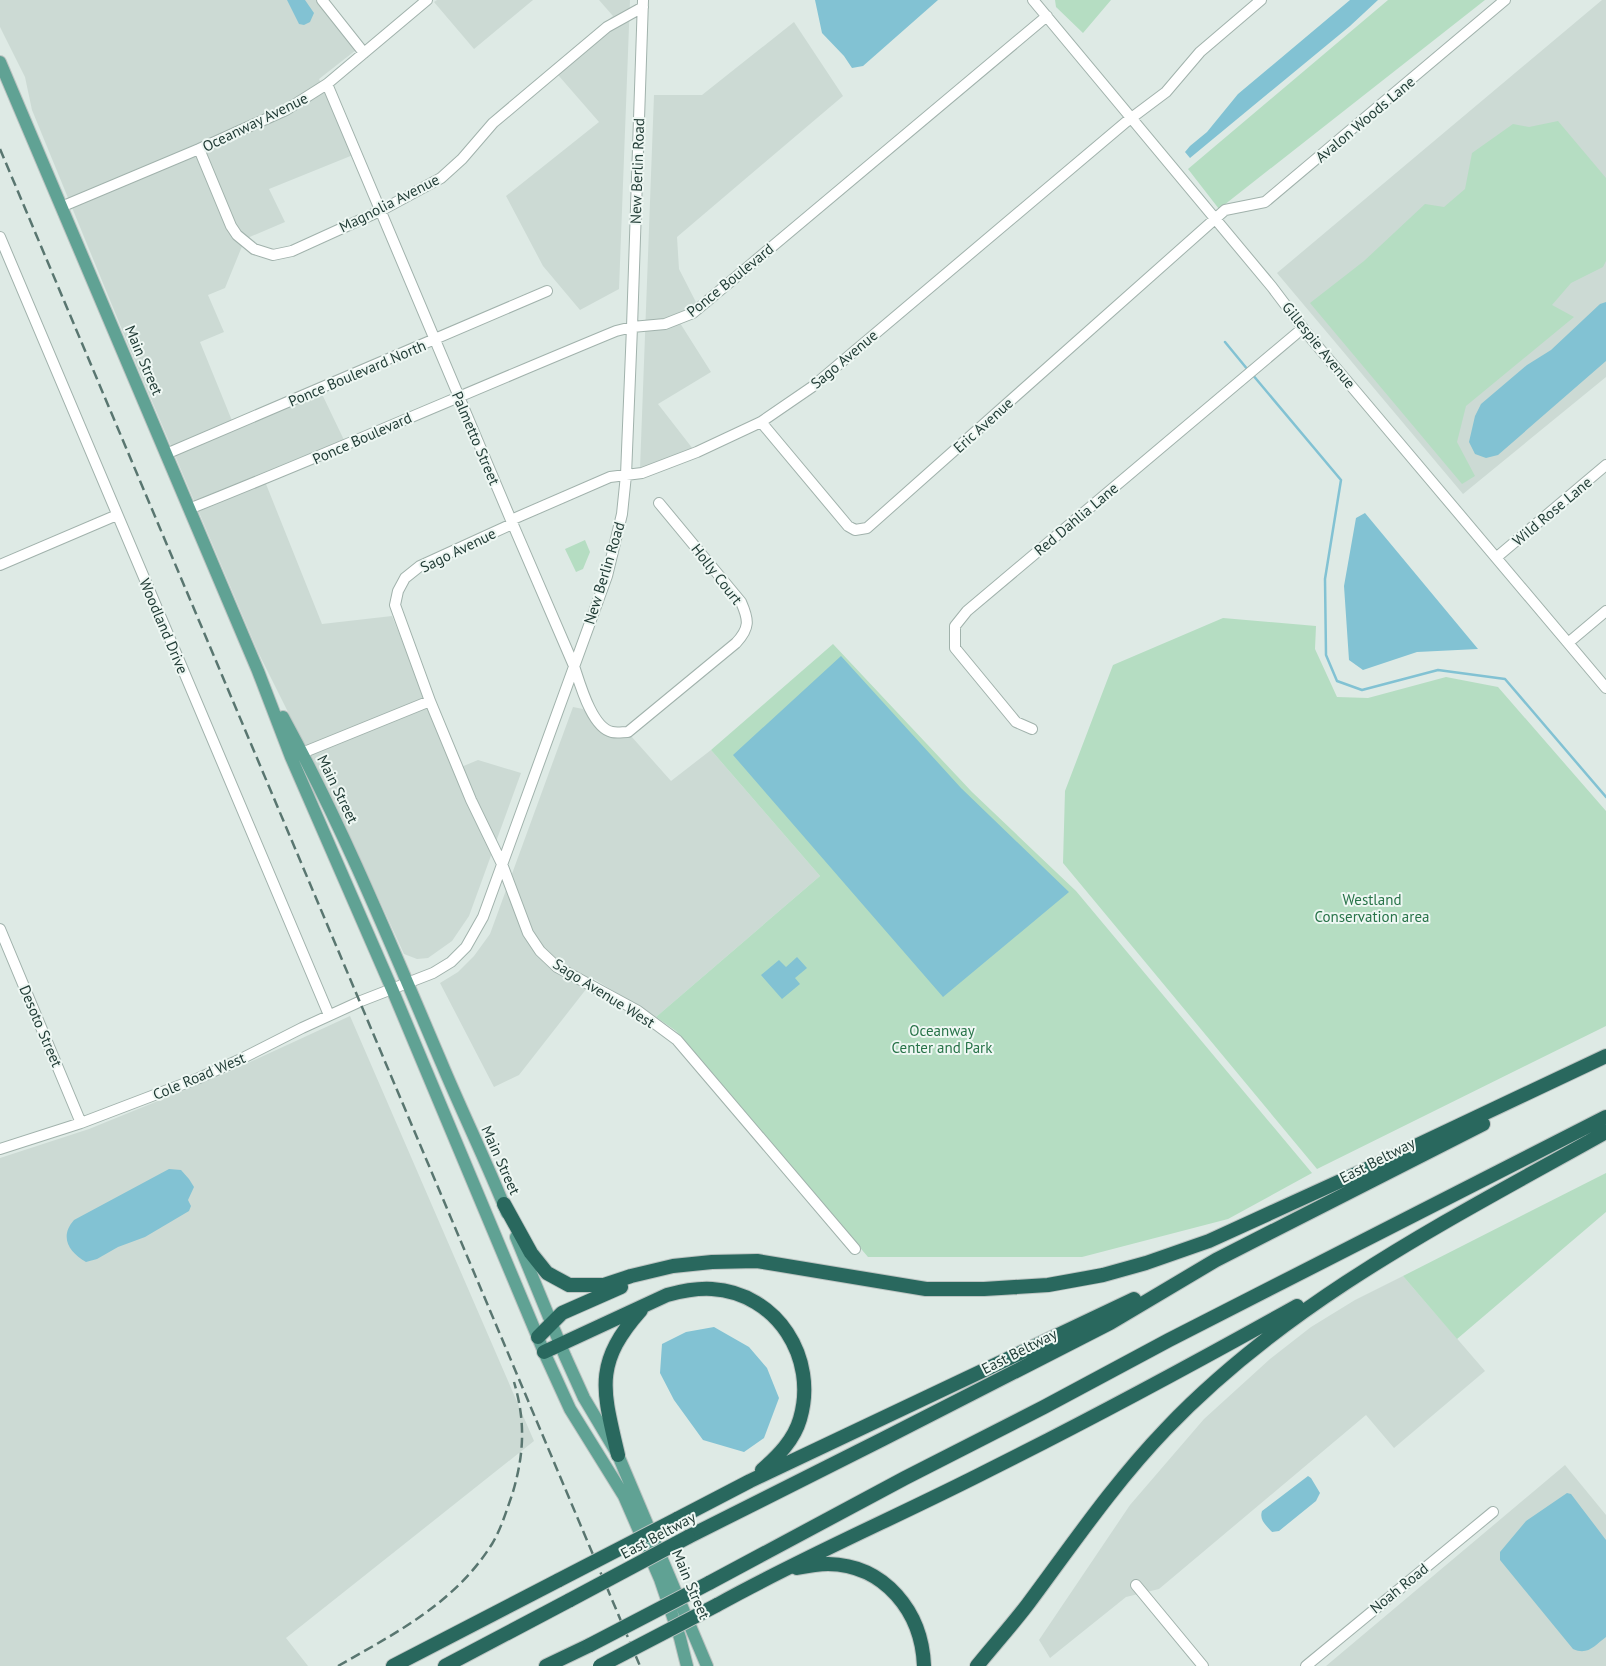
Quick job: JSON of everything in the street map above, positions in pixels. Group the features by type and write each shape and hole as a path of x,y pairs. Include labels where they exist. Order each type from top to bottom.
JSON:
{"highway":[{"path":"504,1204 531,1253 547,1273 569,1285 604,1285 631,1276 673,1266 712,1262 757,1261 926,1289 1013,1288 1048,1285 1103,1275 1180,1252 1218,1237 1371,1168 1606,1056"},
{"name":"East Beltway","path":"445,1666 688,1537 1110,1323 1216,1260 1606,1060"},
{"path":"546,1666 709,1583 1169,1340 1606,1117"},
{"path":"600,1666 782,1571 1033,1447 1201,1359 1606,1132"},
{"path":"978,1666 1026,1606 1117,1484 1166,1429 1228,1371 1276,1330 1320,1298 1396,1251"},
{"path":"393,1666 750,1481 1216,1260"},
{"path":"538,1338 562,1313 673,1266"},
{"path":"544,1352 667,1295 684,1291 700,1289 726,1291 740,1295 758,1304 774,1316 790,1336 802,1362 805,1392 800,1419 792,1436 779,1455 750,1481"},
{"path":"618,1455 605,1397 605,1378 614,1346 622,1332 645,1306"},
{"path":"782,1571 828,1564 849,1567 870,1575 888,1587 906,1605 916,1625 923,1648 924,1666"},
{"path":"987,1666 1026,1606"}],"main road":[{"name":"Main Street","path":"0,62 258,671 291,757 392,989 544,1352 570,1409 624,1496 660,1579 680,1638 687,1666"},
{"name":"Main Street","path":"258,671 342,833 456,1100 504,1204 551,1324 584,1398 618,1455 707,1666"}],"street":[{"path":"322,0 364,53"},
{"name":"Oceanway Avenue","path":"61,207 199,150 286,110 327,84 427,0"},
{"name":"Gillespie Avenue","path":"1033,0 1277,293 1303,328 1606,688"},
{"name":"Sago Avenue","path":"395,605 398,591 405,578 420,566 610,477 642,473 697,452 761,422 812,387 1131,118 1166,92 1200,52 1261,0"},
{"name":"Avalon Woods Lane","path":"1215,218 1225,210 1265,202 1505,0"},
{"name":"Magnolia Avenue","path":"199,150 231,226 245,243 263,253 273,255 292,251 380,211 441,178 462,159 493,123 607,27 643,3"},
{"name":"New Berlin Road","path":"392,989 439,970 457,957 466,947 483,917 607,576 616,542 622,514 626,475 643,3"},
{"name":"Ponce Boulevard","path":"189,509 305,463 459,396 616,331 632,327 665,324 693,313 1047,16"},
{"name":"Palmetto Street","path":"327,84 574,666 582,691 593,713 600,725 611,732 628,732 661,706"},
{"name":"Eric Avenue","path":"761,422 848,526 855,530 866,528 1215,218"},
{"name":"Woodland Drive","path":"0,237 329,1015"},
{"name":"Ponce Boulevard North","path":"166,454 547,291"},
{"name":"Red Dahlia Lane","path":"1032,729 1016,722 955,648 955,626 967,610 1303,328"},
{"name":"Wild Rose Lane","path":"1497,557 1606,465"},
{"name":"Holly Court","path":"659,504 741,602 747,615 747,625 743,636 661,706"},
{"path":"0,565 117,515"},
{"name":"Sago Avenue West","path":"395,605 430,701 471,800 502,864 528,933 540,952 558,967 638,1011 677,1040 855,1249"},
{"path":"1568,643 1606,611"},
{"path":"302,753 430,701"},
{"name":"Desoto Street","path":"0,929 81,1123"},
{"name":"Cole Road West","path":"0,1149 81,1123 199,1078 329,1015 392,989"},
{"name":"Noah Road","path":"1306,1666 1493,1512"},
{"path":"1136,1585 1203,1666"}],"shaded area":[{"path":"0,0 316,0 356,50 319,79 353,155 269,189 285,222 245,239 225,288 208,295 224,332 200,342 235,428 321,392 344,440 262,474 322,624 392,616 454,770 478,760 521,773 469,916 452,941 428,958 417,959 404,954 350,836 258,652 130,349 32,110 25,77 0,27"},
{"path":"437,0 533,0 474,49 434,2"},
{"path":"599,0 630,0 619,289 580,310 543,266 506,196 599,122 552,68 613,16"},
{"path":"1602,0 1606,0 1606,377 1463,494 1277,273"},
{"path":"794,22 843,96 677,237 679,269 701,312 680,323 711,372 658,404 693,449 640,469 654,95 702,95"},
{"path":"573,707 583,709 598,729 612,736 631,736 671,781 711,750 820,876 656,1017 594,979 519,1075 494,1087 440,983 458,972 474,956 490,934"},
{"path":"350,1016 534,1441 286,1638 308,1666 0,1666 0,1158 89,1129 224,1074"},
{"path":"1403,1276 1485,1371 1394,1448 1366,1415 1159,1589 1126,1597 1050,1658 1039,1640 1130,1505 1204,1419 1270,1359 1311,1327 1355,1300"},
{"path":"1565,1465 1606,1515 1606,1666 1326,1666"}],"green space":[{"path":"1055,0 1111,0 1083,33 1056,7"},
{"path":"1388,0 1485,0 1219,209 1188,169"},
{"path":"1558,121 1606,178 1606,261 1603,267 1571,283 1552,305 1574,317 1466,406 1457,442 1475,476 1462,484 1310,303 1364,261 1425,204 1444,207 1465,189 1472,153 1513,124 1529,127"},
{"path":"585,540 590,552 583,569 576,572 565,549"},
{"name":"Westland Conservation area","path":"1223,618 1316,626 1315,649 1337,697 1368,698 1446,677 1498,687 1606,811 1606,1026 1317,1169 1063,863 1065,791 1113,665"},
{"name":"Oceanway Center and Park","path":"833,644 972,792 1076,891 1312,1173 1228,1219 1082,1257 868,1257 676,1031 656,1017 820,876 711,750"},
{"path":"1606,1173 1606,1212 1457,1339 1403,1276"}],"water":[{"path":"287,0 305,0 314,13 310,22 304,25 299,24"},
{"path":"815,0 938,0 863,66 852,68 844,56 822,33"},
{"path":"1350,0 1378,0 1350,26 1190,158 1185,152 1207,132 1238,94"},
{"path":"1606,302 1606,361 1498,455 1486,458 1475,454 1469,442 1475,416 1481,404 1527,365 1551,350 1600,304"},
{"path":"1365,513 1478,649 1417,652 1363,670 1349,660 1344,586 1356,518"},
{"path":"841,656 961,788 1069,892 943,997 733,755"},
{"path":"797,957 807,968 795,978 800,984 782,999 761,975 779,960 786,967"},
{"path":"169,1169 181,1170 194,1187 188,1200 191,1206 189,1211 145,1237 118,1247 97,1259 86,1262 75,1254 68,1244 67,1238 67,1232 74,1220"},
{"path":"714,1327 749,1347 767,1368 779,1398 764,1438 744,1452 703,1440 674,1400 660,1373 662,1344 686,1332"},
{"path":"1308,1476 1320,1493 1316,1501 1279,1531 1272,1532 1262,1520 1262,1511"},
{"path":"1567,1493 1571,1494 1606,1540 1606,1637 1591,1649 1583,1651 1573,1649 1500,1560 1500,1552 1526,1521"}],"waterway":[{"path":"1225,342 1248,370"},
{"path":"1252,374 1341,480 1325,579 1326,655 1337,681 1362,690 1438,670 1505,679 1606,797"}],"railway":[{"path":"0,149 640,1666"},
{"path":"338,1666 423,1615 442,1600 477,1565 492,1544 501,1526 512,1495 521,1453 522,1425 514,1382"}]}
